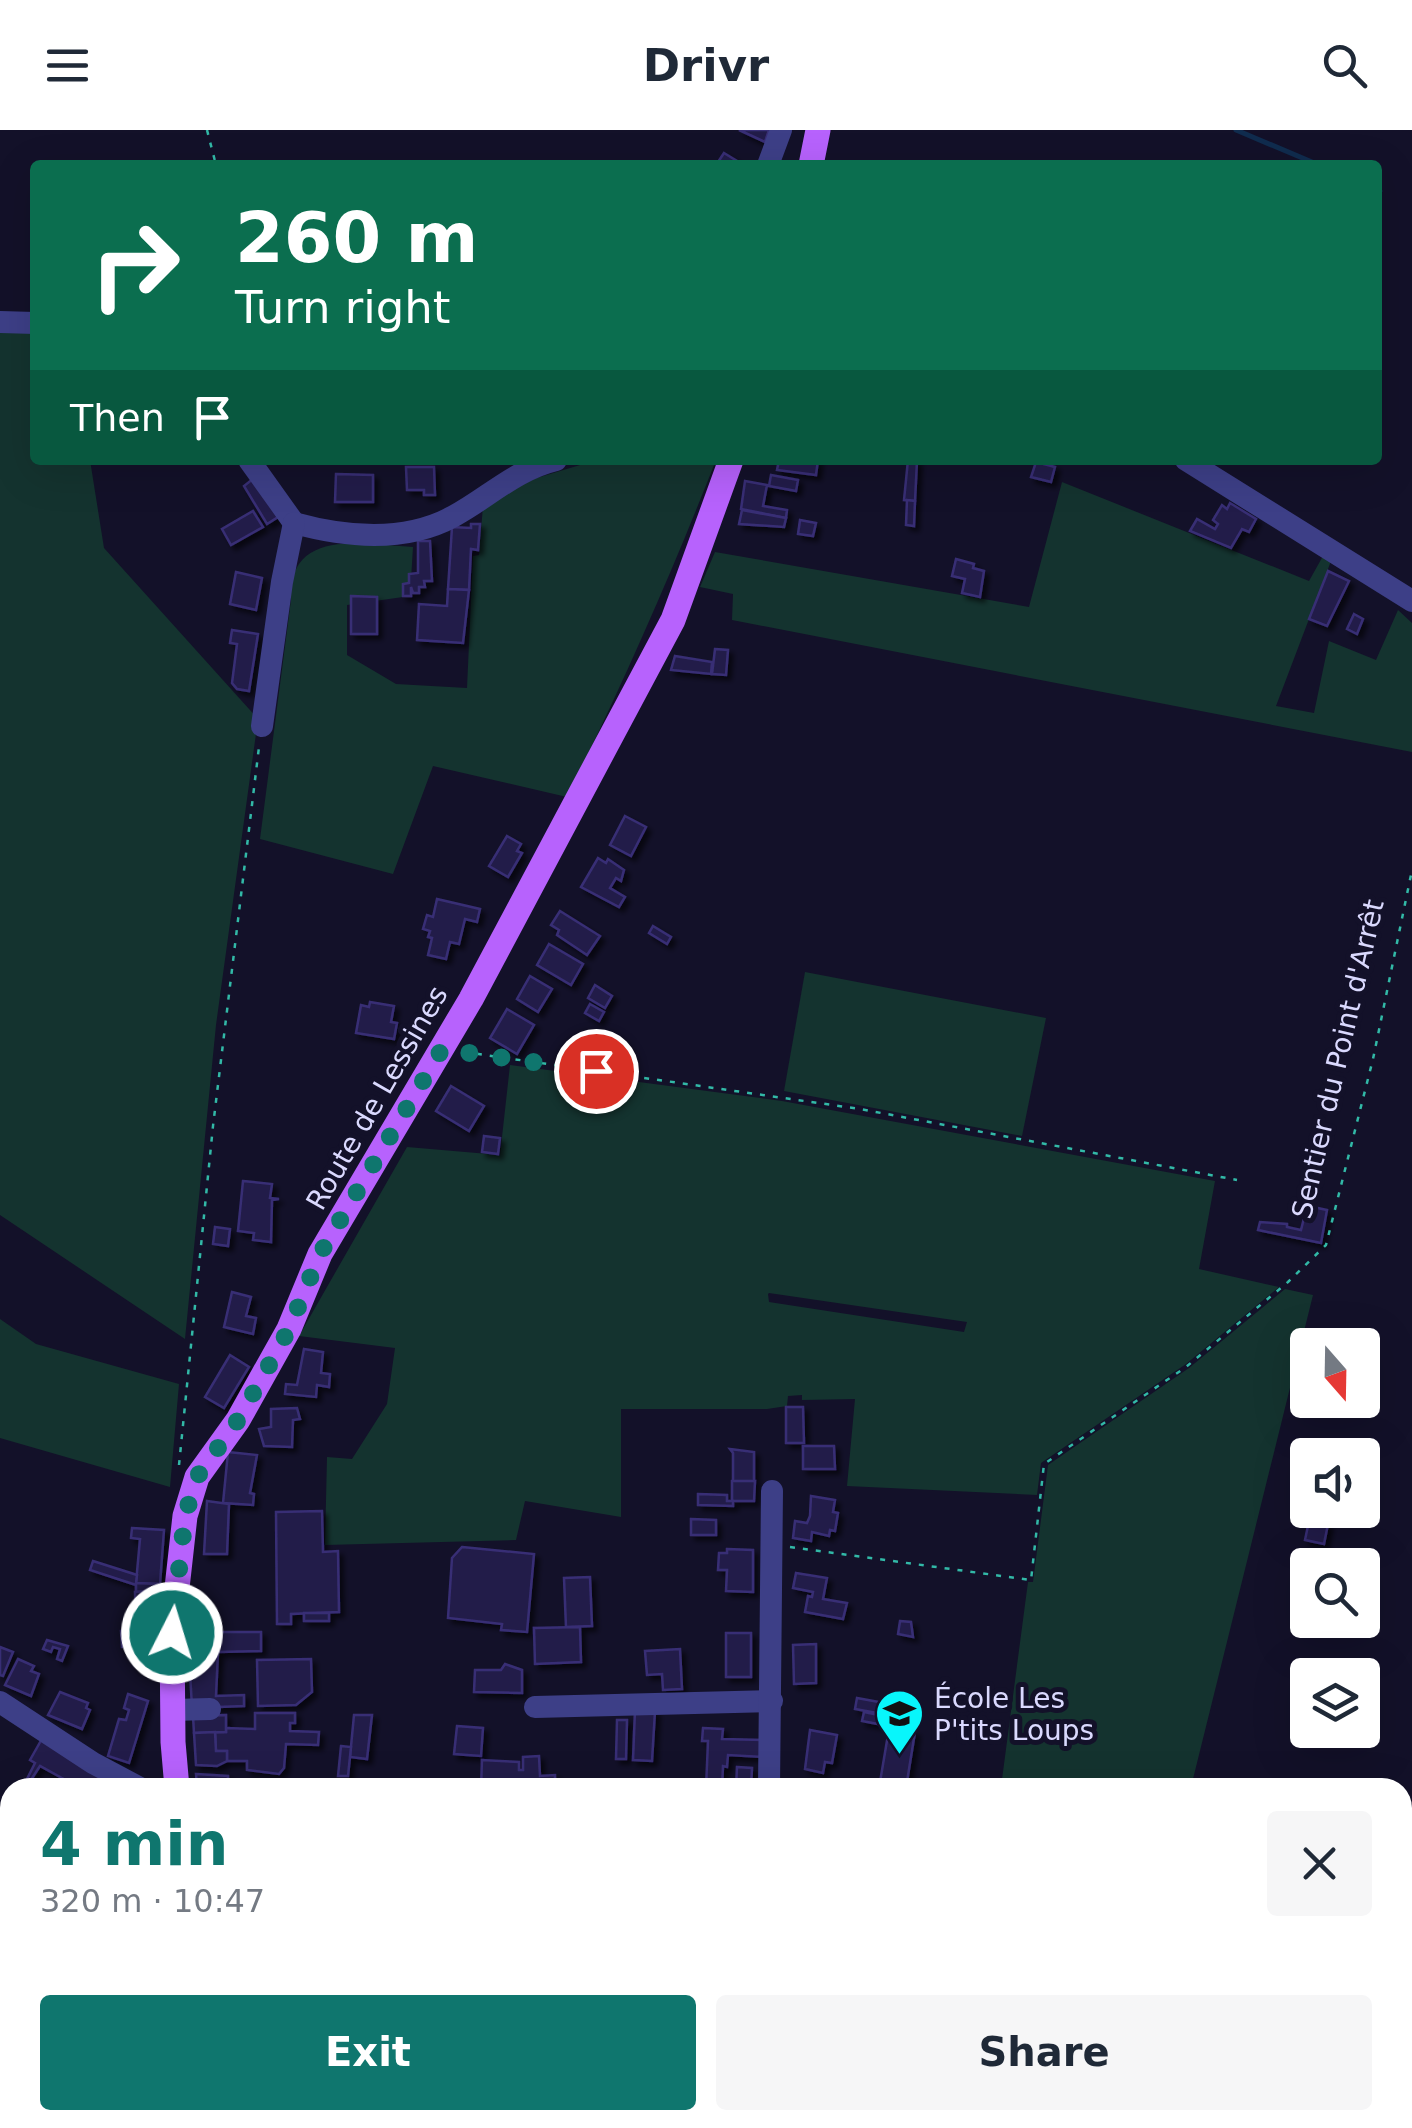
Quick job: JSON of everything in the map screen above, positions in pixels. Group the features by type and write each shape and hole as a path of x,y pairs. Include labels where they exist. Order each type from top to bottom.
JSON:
{"main road":[{"path":"812,160 818,130"},
{"name":"Route de Lessines","path":"176,1778 172,1633 185,1516 197,1477 246,1404 289,1329 320,1254 442,1049 674,620 729,465"}],"street":[{"path":"770,160 781,130"},
{"path":"0,322 30,323"},
{"path":"253,465 294,523 329,532 402,535 452,518 512,476 542,465"},
{"path":"1194,465 1412,601"},
{"path":"262,726 294,523"},
{"path":"769,1778 772,1492"},
{"path":"536,1706 772,1701"},
{"path":"0,1702 121,1778"},
{"path":"173,1710 210,1710"}],"path":[{"path":"207,130 215,160"},
{"path":"180,1459 213,1126 262,726"},
{"name":"Sentier du Point d'Arrêt","path":"772,1544 1031,1580 1044,1464 1186,1368 1326,1245 1373,1059 1412,870"},
{"path":"442,1049 860,1109 1237,1180"}],"green space":[{"path":"0,328 30,329 30,465 91,465 104,548 258,719 216,1025 185,1339 0,1215"},
{"path":"580,465 714,465 645,630 567,797 433,766 393,874 260,839 293,577 302,560 315,550 332,545 413,547 410,596 347,605 347,655 396,684 467,688 473,556 479,555 483,506 533,479"},
{"path":"1062,482 1309,581 1323,556 1331,561 1276,706 1314,713 1329,641 1376,660 1398,610 1412,623 1412,752 732,620 733,594 700,587 715,552 1029,607"},
{"path":"805,972 1046,1018 1022,1136 784,1091"},
{"path":"510,1065 782,1101 1215,1181 1199,1269 1279,1287 1186,1364 1041,1463 1037,1495 847,1486 855,1399 802,1400 802,1395 788,1396 787,1406 767,1409 621,1409 621,1517 525,1501 516,1540 325,1545 327,1457 352,1459 387,1404 395,1348 299,1336 407,1147 500,1155","holes":["769,1293 967,1322 964,1332 769,1302"]},
{"path":"1285,1289 1313,1295 1305,1328 1290,1328 1290,1388 1193,1778 1002,1778 1048,1465 1189,1368"},
{"path":"0,1319 36,1344 179,1384 170,1487 0,1438"}],"building":[{"path":"739,130 769,130 765,142"},
{"path":"778,465 817,465 816,475 777,470"},
{"path":"908,465 917,465 915,501 904,500"},
{"path":"1035,465 1055,467 1051,482 1031,477"},
{"path":"406,467 434,467 435,495 407,490"},
{"path":"336,474 373,475 373,502 335,502"},
{"path":"771,475 798,480 796,491 769,486"},
{"path":"254,478 278,517 267,524 244,486"},
{"path":"745,481 767,485 763,506 787,510 786,518 741,509"},
{"path":"907,500 915,501 914,526 906,525"},
{"path":"1230,503 1256,519 1249,532 1242,529 1231,548 1190,531 1197,519 1215,529 1218,524 1213,520 1222,505 1227,509"},
{"path":"742,510 786,518 784,527 739,524"},
{"path":"253,511 263,527 231,545 222,529"},
{"path":"800,520 816,523 813,536 798,534"},
{"path":"471,524 480,524 478,550 471,549 469,590 448,589 452,527 471,528"},
{"path":"418,541 430,541 432,581 424,581 425,587 419,587 419,593 413,593 411,587 411,596 403,596 403,584 409,583 409,574 418,573"},
{"path":"956,559 984,571 980,597 962,593 965,579 952,576"},
{"path":"1328,571 1349,581 1327,626 1309,619"},
{"path":"236,572 262,578 256,610 230,604"},
{"path":"448,589 469,590 463,643 417,640 419,604 447,606"},
{"path":"351,596 377,597 377,634 351,634"},
{"path":"1354,614 1363,619 1357,634 1347,629"},
{"path":"232,630 258,634 249,691 237,689 232,683 237,644 230,643"},
{"path":"715,649 728,650 726,675 712,674"},
{"path":"675,656 712,662 711,674 671,670"},
{"path":"625,816 646,827 631,856 610,845"},
{"path":"507,836 521,844 517,851 522,853 508,877 489,866"},
{"path":"598,858 606,863 608,859 624,870 621,881 616,878 610,888 625,897 619,907 581,887"},
{"path":"437,899 480,909 477,922 465,919 459,944 450,942 446,959 428,955 432,938 428,937 430,931 423,929 427,915 433,917"},
{"path":"560,911 600,936 587,955 557,935 559,930 551,925"},
{"path":"653,926 671,937 667,944 649,933"},
{"path":"549,944 583,964 571,985 537,965"},
{"path":"530,976 552,989 538,1012 517,999"},
{"path":"595,985 612,996 605,1008 588,998"},
{"path":"370,1002 394,1006 394,1039 356,1033 361,1005 369,1007"},
{"path":"590,1004 604,1012 599,1021 585,1013"},
{"path":"507,1009 534,1025 517,1054 490,1038"},
{"path":"451,1086 484,1106 469,1131 436,1111"},
{"path":"484,1136 500,1138 498,1154 482,1152"},
{"path":"243,1181 272,1184 270,1198 279,1199 272,1200 271,1242 253,1240 254,1233 238,1231"},
{"path":"1313,1207 1327,1210 1321,1243 1258,1230 1260,1222 1287,1224 1301,1230 1304,1218 1311,1220"},
{"path":"215,1227 230,1229 228,1246 213,1244"},
{"path":"232,1292 251,1297 246,1316 256,1318 253,1334 224,1327"},
{"path":"304,1349 323,1352 321,1373 330,1374 329,1387 317,1385 316,1397 285,1394 286,1384 297,1385"},
{"path":"230,1355 249,1367 224,1408 205,1397"},
{"path":"786,1407 803,1407 804,1443 786,1443"},
{"path":"297,1408 300,1419 293,1420 292,1447 264,1446 259,1429 271,1427 271,1409"},
{"path":"803,1446 834,1446 835,1469 803,1469"},
{"path":"730,1449 754,1452 754,1482 733,1481"},
{"path":"228,1452 257,1455 250,1493 254,1494 253,1505 223,1503"},
{"path":"732,1481 755,1481 754,1501 732,1501"},
{"path":"698,1494 727,1495 733,1506 698,1505"},
{"path":"811,1496 835,1500 835,1531 830,1530 829,1536 812,1532 811,1541 793,1538 795,1521 807,1523 810,1516"},
{"path":"207,1501 229,1504 227,1554 204,1554"},
{"path":"322,1511 323,1552 338,1551 339,1612 291,1614 291,1624 277,1624 276,1512"},
{"path":"691,1519 716,1520 716,1535 691,1535"},
{"path":"132,1528 164,1530 160,1584 136,1583 140,1539 131,1538"},
{"path":"1308,1528 1327,1528 1324,1544 1305,1540"},
{"path":"462,1547 534,1554 527,1632 501,1630 502,1624 448,1618 452,1558"},
{"path":"727,1549 753,1550 753,1592 726,1591 727,1570 718,1570 719,1553 727,1553"},
{"path":"93,1561 137,1575 136,1583 157,1584 157,1591 136,1592 136,1585 90,1570"},
{"path":"796,1573 827,1578 823,1599 847,1603 843,1619 805,1612 808,1596 812,1597 813,1592 793,1588"},
{"path":"590,1577 592,1626 566,1627 564,1578"},
{"path":"157,1591 158,1628 136,1629 135,1592"},
{"path":"304,1613 329,1613 329,1621 304,1621"},
{"path":"187,1617 213,1618 213,1632 261,1632 261,1651 218,1652 216,1696 244,1695 244,1706 192,1708"},
{"path":"900,1621 911,1622 913,1637 898,1634"},
{"path":"580,1627 581,1662 535,1664 534,1628"},
{"path":"161,1628 158,1672 135,1666 133,1646 122,1647 121,1631"},
{"path":"726,1633 751,1633 751,1677 726,1677"},
{"path":"47,1640 68,1646 62,1661 57,1659 60,1649 43,1649"},
{"path":"816,1644 816,1683 794,1684 793,1645"},
{"path":"0,1647 13,1652 3,1676 0,1675"},
{"path":"680,1649 682,1689 663,1690 662,1674 647,1675 645,1651"},
{"path":"18,1659 34,1666 31,1671 39,1674 31,1696 5,1685"},
{"path":"311,1659 312,1692 296,1705 258,1706 257,1660"},
{"path":"505,1664 522,1670 522,1693 474,1692 475,1670 501,1670"},
{"path":"60,1692 88,1703 86,1708 90,1710 82,1729 48,1715"},
{"path":"128,1694 148,1701 129,1763 108,1756 119,1719 126,1720"},
{"path":"857,1698 879,1702 877,1713 855,1709"},
{"path":"892,1699 904,1701 901,1717 889,1714"},
{"path":"635,1710 655,1711 652,1761 633,1760"},
{"path":"864,1712 884,1716 883,1725 862,1721"},
{"path":"255,1713 295,1713 290,1731 319,1732 318,1745 286,1744 284,1768 279,1774 247,1770 247,1761 227,1761 227,1751 216,1751 215,1732 226,1732 226,1728 255,1729"},
{"path":"226,1715 226,1732 194,1733 193,1716"},
{"path":"354,1715 372,1715 367,1759 350,1757"},
{"path":"617,1720 627,1720 626,1759 616,1759"},
{"name":"École Les P'tits Loups","path":"890,1723 907,1726 906,1731 915,1732 908,1778 881,1778"},
{"path":"457,1726 483,1728 481,1756 454,1754"},
{"path":"703,1728 723,1729 722,1739 763,1740 763,1757 728,1755 722,1778 706,1778 708,1741 702,1741"},
{"path":"810,1730 837,1735 832,1763 825,1762 823,1773 805,1769"},
{"path":"215,1732 216,1751 227,1751 227,1761 217,1766 196,1765 194,1733"},
{"path":"43,1737 104,1778 62,1778 40,1766 32,1778 28,1778 35,1763 30,1760"},
{"path":"341,1746 351,1747 348,1776 338,1776"},
{"path":"539,1756 540,1776 555,1778 481,1778 482,1760 519,1762 519,1770 523,1770 523,1757"},
{"path":"737,1767 752,1768 752,1778 736,1778"},
{"path":"196,1774 228,1776 228,1778 196,1778"}],"waterway":[{"path":"1236,130 1307,160"}],"place":[{"name":"École Les P'tits Loups","path":"899,1756"}],"route":[{"path":"172,1633 185,1516 197,1477 238,1420 289,1329 320,1254 442,1049 596,1071"}]}
